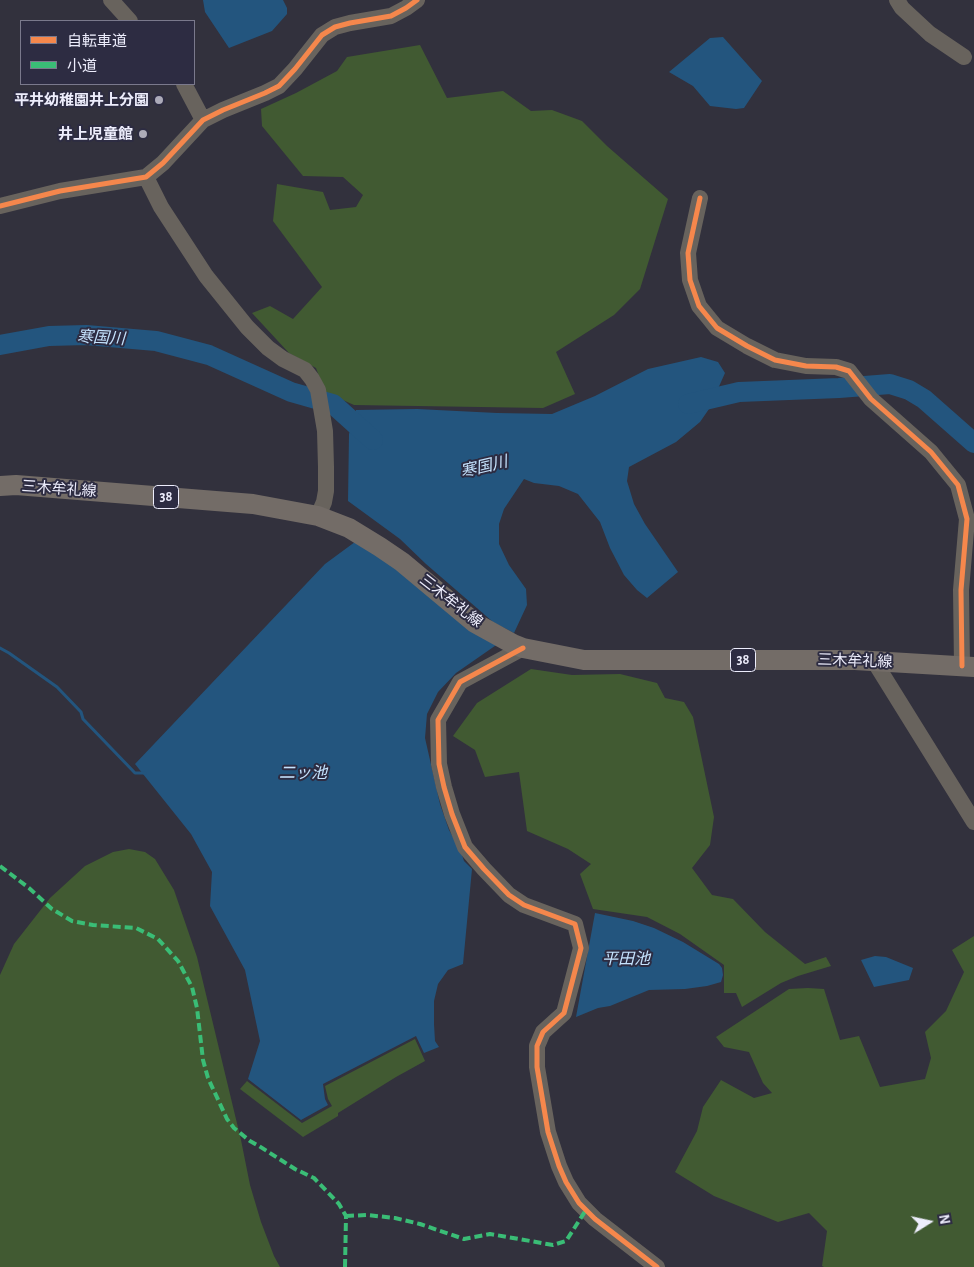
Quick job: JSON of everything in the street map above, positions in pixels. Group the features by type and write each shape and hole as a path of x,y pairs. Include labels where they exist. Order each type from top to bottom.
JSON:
{"main road":[{"name":"三木牟礼線","path":"0,486 253,504 324,519 349,528 402,562 475,623 518,646 584,660 855,660 968,667"}],"street":[{"path":"110,0 129,20"},
{"path":"0,206 60,190 146,177 163,163 203,120 265,94 279,86 322,35 335,27 350,22 391,16 416,0"},
{"path":"897,0 902,8 930,34 964,57"},
{"path":"185,85 203,120"},
{"path":"146,177 160,207 206,276 247,326 268,348 283,359 304,370 318,390 325,431 326,491 324,519"},
{"path":"700,198 688,253 690,280 699,306 717,328 775,360 806,366 836,367 849,371 871,399 931,452 958,485 967,519 961,590 968,667"},
{"path":"518,646 460,682 438,720 439,764 444,787 452,814 466,847 484,869 509,895 524,904 575,924 581,948 564,1013 543,1032 537,1046 537,1066 548,1132 559,1166 579,1204 595,1219 657,1267"},
{"path":"874,661 974,822"}],"green space":[{"path":"420,45 447,98 503,91 531,111 552,110 582,121 607,146 668,199 640,289 614,315 556,352 575,394 543,408 354,405 325,392 316,368 289,353 252,313 270,306 293,319 322,287 273,221 277,184 323,192 330,210 356,207 363,195 343,177 303,176 262,126 261,109 337,71 347,57"},
{"path":"531,669 572,675 620,674 657,683 665,698 684,702 693,717 714,817 710,845 692,868 712,895 733,899 765,932 805,964 826,957 831,966 781,983 742,1007 736,993 724,993 724,965 680,934 647,917 593,909 580,874 591,864 568,849 527,831 519,772 485,777 475,750 453,736 477,703"},
{"path":"129,849 145,852 155,859 174,890 197,957 250,1185 261,1222 280,1267 0,1267 0,975 14,944 50,898 85,866 113,852"},
{"path":"974,936 974,1267 824,1267 822,1266 827,1231 809,1213 778,1222 714,1196 675,1172 697,1131 703,1107 721,1080 754,1098 772,1093 763,1083 749,1052 724,1047 716,1037 789,989 824,989 840,1040 859,1036 880,1087 925,1079 931,1058 925,1032 946,1011 964,972 952,950"},
{"path":"415,1039 425,1061 338,1113 338,1116 303,1137 240,1089 247,1081 302,1123 332,1106 325,1086"}],"water":[{"path":"203,0 283,0 287,8 287,14 272,31 229,48 205,12"},
{"path":"723,37 762,81 744,108 710,106 693,86 669,72 710,38"},
{"path":"701,357 718,362 725,373 709,409 700,422 676,442 629,467 627,481 634,504 645,524 678,572 647,598 624,575 610,548 600,522 578,494 559,486 534,483 524,479 504,509 499,524 499,544 509,565 526,589 527,605 514,633 493,622 400,539 348,501 349,434 356,410 417,409 552,414 595,396 648,369"},
{"name":"二ッ池","path":"359,539 502,641 456,673 438,692 427,714 425,738 440,804 449,830 460,849 464,861 472,869 463,964 448,970 438,984 434,1001 435,1041 439,1047 424,1053 416,1036 323,1084 325,1099 328,1105 301,1120 248,1079 260,1041 245,970 210,906 212,872 191,834 135,764 325,564"},
{"name":"平田池","path":"595,913 633,921 654,928 683,942 719,964 723,975 721,982 685,989 649,990 576,1017"},
{"path":"875,956 886,957 913,968 909,980 874,987 861,960"}],"waterway":[{"name":"寒国川","path":"0,345 49,336 86,335 156,341 209,355 291,392 333,404 373,440"},
{"name":"寒国川","path":"688,404 739,392 890,384 909,390 924,399 974,443"},
{"path":"0,648 57,687 81,712 83,719 135,773 145,773"}],"marked path":[{"path":"0,866 29,888 52,909 72,921 93,925 136,928 158,939 178,961 192,987 197,1008 203,1060 208,1078 227,1119 234,1128 250,1141 295,1169 314,1178 339,1204 346,1216 345,1267"},
{"path":"346,1216 367,1215 395,1218 420,1224 464,1239 490,1234 553,1245 566,1241 586,1210"}],"cycle path":[{"path":"0,206 60,191 146,177 163,163 203,120 279,86 322,35 335,27 391,16 417,0"},
{"path":"700,198 688,253 690,280 699,306 717,328 775,360 806,366 836,367 849,371 871,399 931,452 958,485 967,519 961,590 962,666"},
{"path":"523,648 460,682 438,720 439,764 452,814 465,847 509,895 524,905 575,924 581,948 564,1013 543,1032 537,1046 537,1067 548,1132 559,1166 579,1203 595,1219 657,1267"}],"place":[{"name":"平井幼稚園井上分園","path":"159,100"},
{"name":"井上児童館","path":"143,134"}]}
